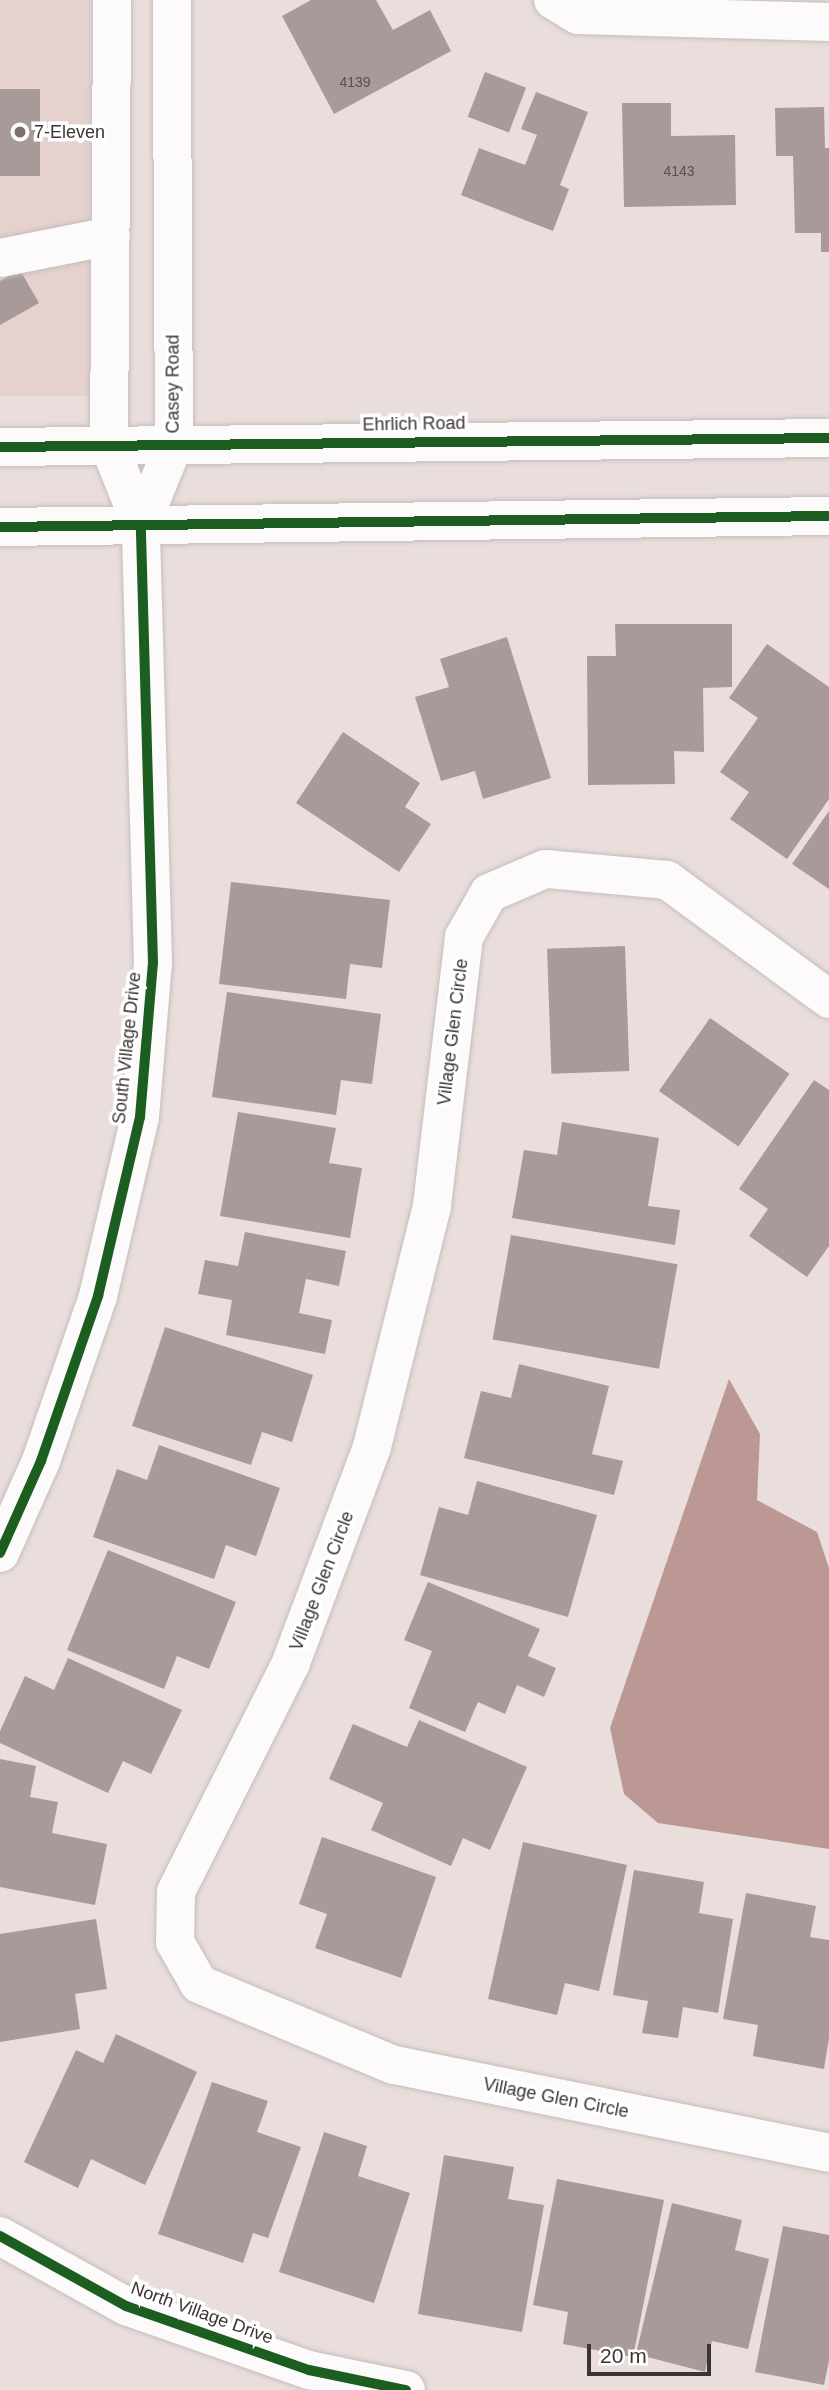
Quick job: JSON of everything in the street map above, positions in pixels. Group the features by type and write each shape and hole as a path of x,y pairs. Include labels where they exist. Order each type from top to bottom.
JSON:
{"street":[{"path":"111,0 109,445 141,524"},
{"name":"Casey Road","path":"141,524 174,444 172,0"},
{"path":"553,0 578,15 829,22"},
{"path":"0,258 111,236"},
{"name":"Ehrlich Road","path":"0,447 829,438"},
{"path":"0,527 829,516"},
{"name":"South Village Drive","path":"0,1553 41,1461 98,1296 140,1117 153,963 141,524"},
{"name":"Village Glen Circle","path":"829,999 667,880 545,869 489,893 464,937 432,1206 372,1447 291,1663 176,1892 175,1929 175,1942 199,1984 394,2065 829,2153"},
{"name":"North Village Drive","path":"0,2236 126,2306 309,2370 406,2390"}],"shaded area":[{"path":"0,0 90,0 90,396 0,396"},
{"path":"729,1379 760,1434 757,1500 817,1532 829,1568 829,1849 658,1823 624,1794 610,1728"}],"building":[{"path":"311,0 376,0 393,30 430,10 451,51 334,114 282,16"},
{"path":"485,72 526,88 509,133 468,117"},
{"name":"7-Eleven","path":"0,89 40,89 40,176 0,176"},
{"path":"536,92 588,112 560,185 569,189 553,231 461,195 479,148 525,165 537,135 521,129"},
{"path":"622,103 671,103 671,136 735,135 736,205 624,207"},
{"path":"824,107 825,148 829,148 829,252 821,252 821,233 795,233 793,156 776,156 775,108"},
{"path":"20,270 39,303 0,325 0,281"},
{"path":"615,624 732,624 732,687 703,688 704,752 674,751 675,784 588,785 587,656 616,656"},
{"path":"507,637 551,778 483,799 475,771 441,781 415,697 449,687 440,659"},
{"path":"767,644 829,687 829,799 787,859 730,819 749,792 720,772 758,718 729,698"},
{"path":"343,732 420,783 405,807 431,824 399,872 296,803"},
{"path":"829,811 829,889 792,864"},
{"path":"231,882 390,900 382,968 350,964 346,999 219,984"},
{"path":"625,946 629,1071 551,1074 547,949"},
{"path":"227,992 381,1014 372,1084 341,1080 336,1115 212,1097"},
{"path":"710,1018 789,1074 738,1147 659,1091"},
{"path":"814,1080 829,1090 829,1246 807,1277 749,1236 768,1209 739,1189"},
{"path":"238,1112 336,1128 329,1163 362,1168 350,1238 220,1216"},
{"path":"562,1122 659,1138 648,1206 680,1210 675,1245 512,1218 524,1150 557,1155"},
{"path":"245,1232 346,1251 339,1286 306,1279 299,1313 332,1320 325,1354 226,1335 232,1300 198,1294 205,1260 238,1266"},
{"path":"511,1235 677,1264 659,1369 493,1339"},
{"path":"165,1327 313,1375 292,1442 262,1432 251,1465 132,1426"},
{"path":"519,1364 609,1386 592,1454 623,1461 614,1495 464,1458 481,1391 511,1398"},
{"path":"159,1445 280,1488 256,1556 226,1545 214,1579 93,1537 117,1469 147,1480"},
{"path":"477,1481 597,1515 568,1617 420,1575 439,1507 468,1515"},
{"path":"108,1550 236,1602 209,1669 177,1656 164,1689 67,1650"},
{"path":"428,1582 540,1629 528,1656 556,1668 544,1697 517,1685 505,1714 478,1702 465,1732 409,1708 432,1651 404,1640"},
{"path":"68,1658 182,1710 151,1774 123,1761 108,1793 0,1743 0,1731 25,1676 54,1690"},
{"path":"419,1720 527,1767 490,1850 463,1838 451,1866 371,1830 383,1803 329,1779 353,1724 407,1747"},
{"path":"0,1759 36,1766 30,1797 58,1802 52,1833 107,1844 95,1905 0,1887"},
{"path":"322,1837 436,1877 401,1978 315,1948 327,1914 299,1904"},
{"path":"523,1842 627,1865 599,1991 565,1983 557,2015 488,1999"},
{"path":"634,1870 704,1882 699,1913 733,1919 718,2013 683,2007 678,2038 642,2033 648,2001 613,1995"},
{"path":"746,1893 816,1906 810,1937 829,1940 829,2038 824,2069 753,2056 758,2025 723,2019"},
{"path":"96,1919 107,1989 75,1994 80,2029 0,2042 0,1934"},
{"path":"116,2034 197,2072 145,2185 91,2159 78,2188 24,2162 76,2050 103,2063"},
{"path":"212,2082 268,2101 257,2132 301,2147 268,2238 253,2233 243,2263 158,2234"},
{"path":"324,2132 367,2146 358,2176 410,2193 374,2303 279,2272"},
{"path":"444,2155 514,2167 508,2199 544,2205 522,2332 418,2314"},
{"path":"557,2179 664,2200 633,2357 563,2344 568,2312 533,2305"},
{"path":"672,2203 742,2220 735,2250 769,2259 748,2349 712,2341 705,2372 636,2354"},
{"path":"783,2226 829,2235 829,2361 824,2385 755,2372"}],"cycle path":[{"path":"0,447 829,438"},
{"path":"0,527 829,516"},
{"path":"0,1553 41,1461 98,1296 140,1117 153,963 141,525"},
{"path":"0,2236 126,2306 309,2370 406,2390"}],"place":[{"name":"7-Eleven","path":"20,132"}]}
